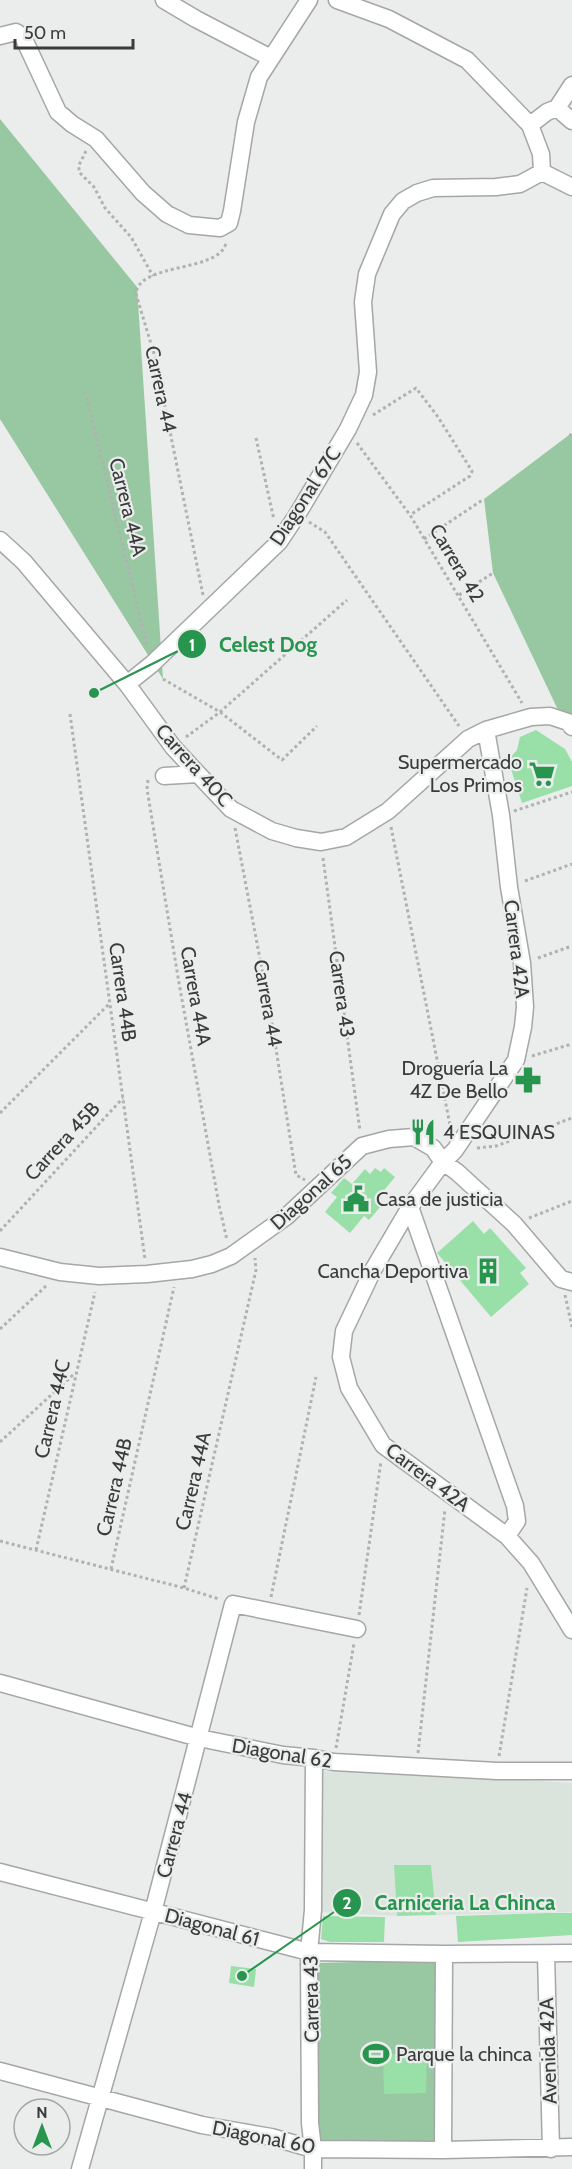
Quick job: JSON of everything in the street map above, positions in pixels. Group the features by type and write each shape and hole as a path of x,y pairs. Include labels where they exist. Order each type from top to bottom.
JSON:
{"street":[{"path":"165,0 196,20 271,58"},
{"path":"184,0 196,20"},
{"path":"0,36 16,32 23,37 58,112 96,139 143,193 167,214 189,225 220,228 229,223 246,122 259,77 309,0"},
{"path":"337,0 389,20 467,60 530,125 541,154 542,172 572,187"},
{"path":"530,125 547,112 557,108 572,85"},
{"path":"557,108 572,121"},
{"name":"Diagonal 67C","path":"127,684 152,664 279,542 348,429 364,395 368,372 363,302 367,274 392,214 403,201 433,188 496,187 520,184 542,172"},
{"name":"Carrera 40C","path":"0,540 24,562 127,684 173,747 198,774 231,809 272,831 321,842 346,837 388,811 468,739 486,730 531,717 550,716 571,723"},
{"name":"Carrera 42A","path":"486,730 501,815 509,887 522,963 524,1027 516,1060 455,1150 443,1162 411,1207 373,1270 344,1331 341,1357 349,1388 383,1445 507,1536 531,1563 572,1630"},
{"path":"157,776 198,774"},
{"name":"Diagonal 65","path":"0,1257 60,1272 99,1276 147,1274 212,1264 231,1256 256,1240 287,1216 362,1146 389,1138 414,1137 433,1148 443,1162 514,1224 567,1280"},
{"path":"411,1207 514,1506 517,1521 507,1536"},
{"path":"233,1604 357,1629"},
{"name":"Carrera 44","path":"80,2169 153,1912 233,1604"},
{"name":"Diagonal 62","path":"0,1683 199,1738 283,1755 334,1762 417,1767 497,1771 572,1771"},
{"name":"Carrera 43","path":"313,2169 310,2123 309,1952 313,1910 314,1758"},
{"name":"Diagonal 61","path":"0,1872 309,1952 572,1953"},
{"path":"443,2151 444,1954"},
{"name":"Avenida 42A","path":"546,1954 551,2149"},
{"name":"Diagonal 60","path":"0,2071 202,2125 272,2137 313,2149 443,2151 572,2147"}],"path":[{"path":"96,139 84,152 79,165 80,172 94,187 105,208 131,237 153,276 218,255 226,247 229,223"},
{"name":"Carrera 44","path":"153,276 141,282 136,294 155,357 206,612"},
{"path":"372,415 416,388 438,417 472,471 470,476 410,515"},
{"name":"Carrera 44A","path":"85,391 152,664"},
{"name":"Carrera 42","path":"348,429 410,515 531,717"},
{"path":"256,438 279,542"},
{"path":"424,539 484,499"},
{"path":"297,515 325,532 468,739"},
{"path":"459,594 493,573"},
{"path":"173,747 220,712 346,600"},
{"path":"163,679 220,712 282,760 317,726"},
{"name":"Carrera 44B","path":"70,714 147,1274"},
{"name":"Carrera 44A","path":"157,776 147,789 178,983 219,1205 231,1256"},
{"path":"501,815 572,792"},
{"name":"Carrera 44","path":"231,809 270,1011 297,1175 317,1186"},
{"path":"388,811 455,1150 496,1146 572,1118"},
{"name":"Carrera 43","path":"321,842 362,1146"},
{"path":"509,887 572,864"},
{"path":"522,963 572,946"},
{"path":"0,1113 110,1004"},
{"path":"516,1060 572,1044"},
{"name":"Carrera 45B","path":"0,1231 123,1098"},
{"path":"514,1224 572,1201"},
{"name":"Carrera 44A","path":"184,1588 256,1270 256,1240"},
{"name":"Carrera 44B","path":"111,1569 178,1270"},
{"path":"0,1329 60,1272"},
{"name":"Carrera 44C","path":"36,1550 99,1276"},
{"path":"567,1280 572,1327"},
{"path":"0,1442 75,1374"},
{"path":"268,1611 316,1377"},
{"path":"334,1762 357,1629 383,1445"},
{"path":"417,1767 447,1492"},
{"path":"0,1541 184,1588 233,1604"},
{"path":"497,1771 531,1563"}],"shaded area":[{"path":"321,1771 572,1783 572,1912 436,1915 431,1866 394,1865 397,1916 320,1912"}],"green space":[{"path":"0,119 137,287 163,679 0,419"},
{"path":"572,435 572,732 568,731 493,573 484,499"},
{"name":"Parque la chinca","path":"440,1960 436,2145 315,2140 315,1963"}],"building":[{"name":"Supermercado Los Primos","path":"536,730 565,749 572,762 572,786 522,803 508,760 517,750 520,737"},
{"name":"Casa de justicia","path":"375,1168 381,1172 384,1168 395,1177 375,1201 381,1206 369,1220 364,1216 350,1233 325,1212 337,1197 331,1193 344,1178 352,1184 365,1169 370,1174"},
{"name":"Cancha Deportiva","path":"473,1221 484,1234 490,1228 526,1268 520,1273 529,1284 491,1317 437,1253"},
{"path":"394,1865 431,1865 436,1915 397,1916"},
{"path":"572,1913 572,1935 458,1942 456,1916"},
{"path":"323,1916 385,1917 384,1942 330,1942 321,1939"},
{"path":"231,1966 256,1969 254,1987 229,1983"},
{"path":"383,2054 427,2054 426,2093 384,2094"}],"place":[{"name":"Celest Dog","path":"94,693"},
{"name":"Supermercado Los Primos","path":"542,774"},
{"name":"Droguería La 4Z De Bello","path":"528,1080"},
{"name":"4 ESQUINAS","path":"423,1132"},
{"name":"Casa de justicia","path":"356,1199"},
{"name":"Cancha Deportiva","path":"488,1271"},
{"name":"Carniceria La Chinca","path":"242,1976"},
{"name":"Parque la chinca","path":"376,2054"}]}
